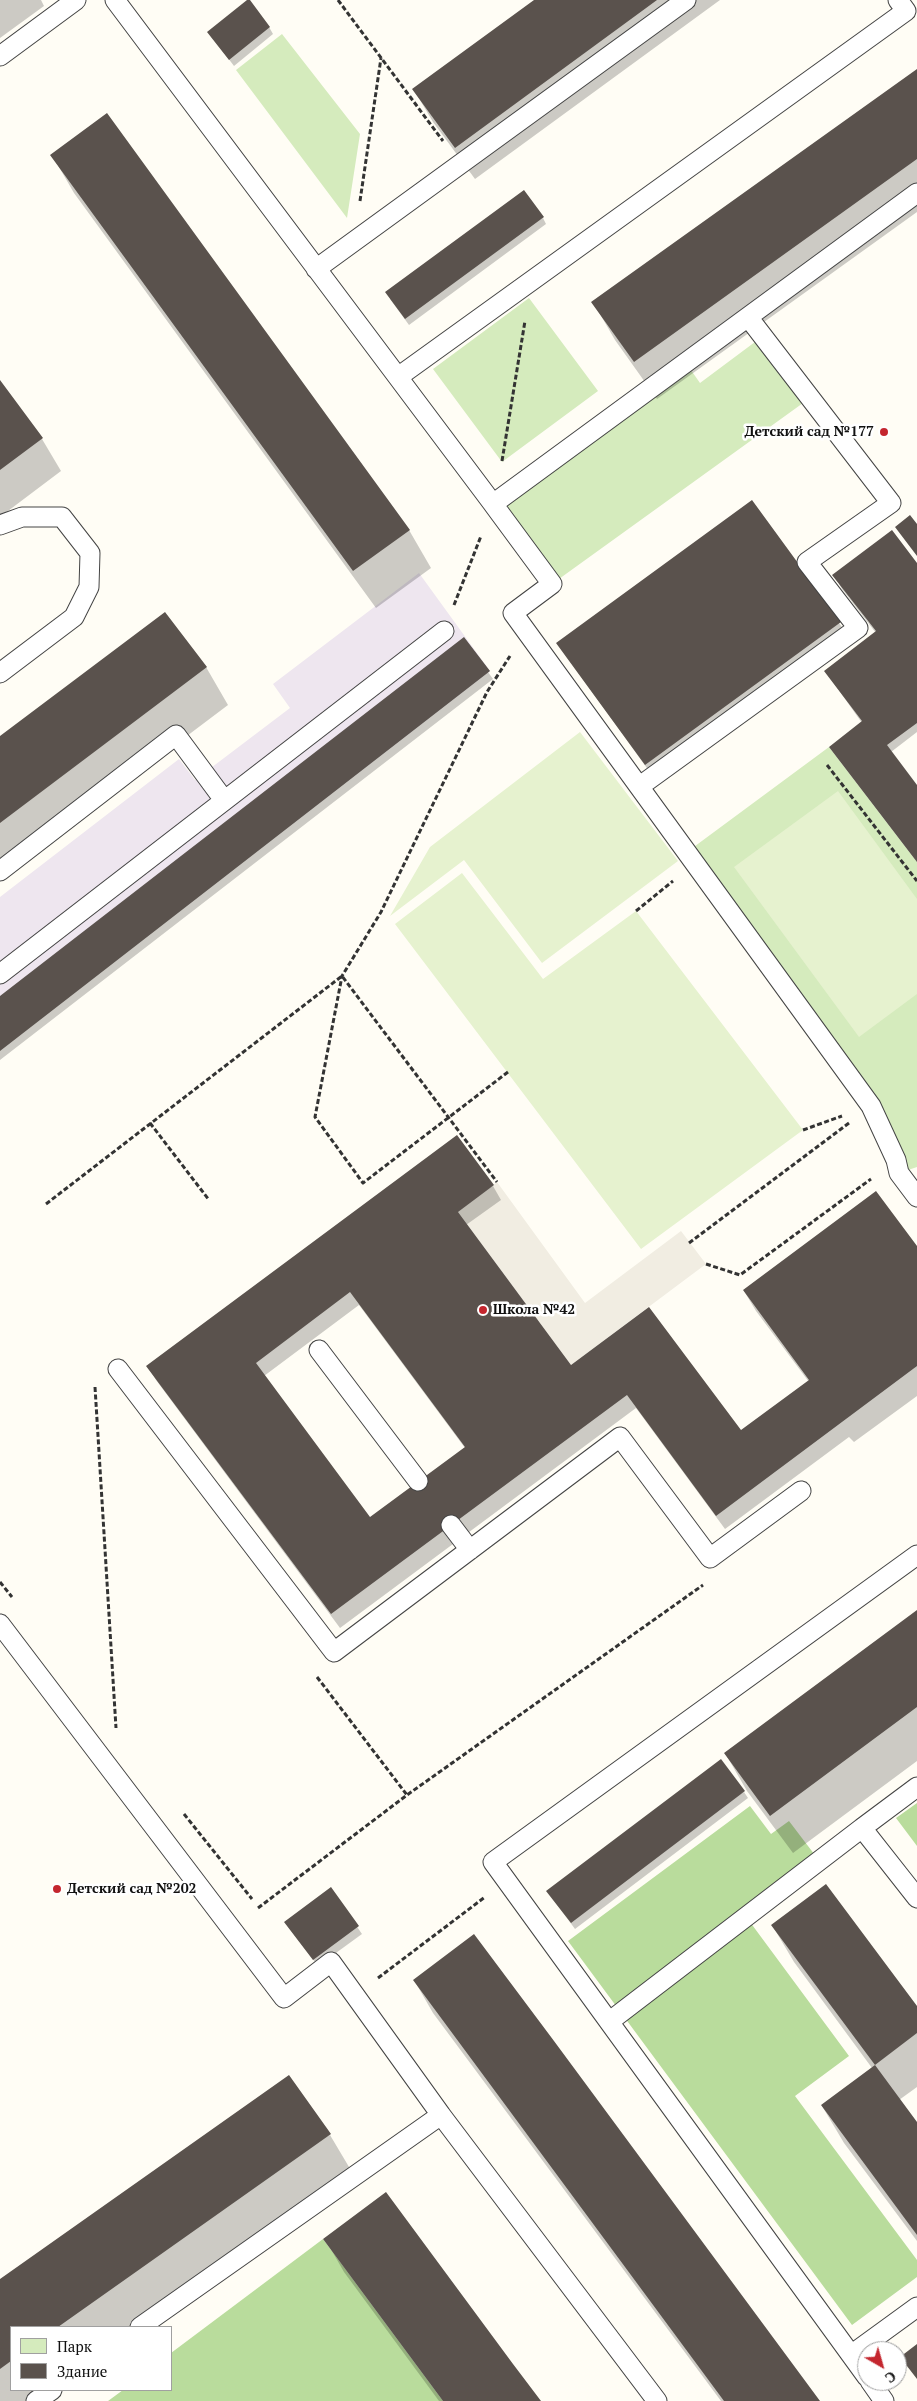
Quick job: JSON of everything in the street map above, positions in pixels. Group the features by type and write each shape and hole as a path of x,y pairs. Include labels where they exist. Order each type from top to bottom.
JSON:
{"lane":[{"path":"0,56 76,0"},
{"path":"115,0 552,584 514,613 871,1106 896,1160 899,1174 917,1197"},
{"path":"316,269 686,0"},
{"path":"398,377 528,284 907,5"},
{"path":"493,504 917,193"},
{"path":"640,786 858,628 807,562 891,503 748,317"},
{"path":"0,526 22,517 62,517 90,553 89,587 74,617 0,673"},
{"path":"0,974 444,631"},
{"path":"0,872 176,735 224,800"},
{"path":"319,1350 418,1481"},
{"path":"118,1369 334,1652 620,1437 710,1558 801,1491"},
{"path":"451,1525 470,1550"},
{"path":"857,2363 493,1862 917,1555"},
{"path":"0,1624 284,1998 331,1962 441,2115 657,2401"},
{"path":"610,2021 917,1787"},
{"path":"862,1828 917,1898"},
{"path":"141,2326 441,2115"},
{"path":"851,2355 917,2307"},
{"path":"36,2401 51,2391"}],"path":[{"path":"338,0 460,163"},
{"path":"354,241 381,58"},
{"path":"444,631 493,504 529,298 528,284"},
{"path":"508,1072 363,1183 314,1117 342,976 381,912 487,692 526,630"},
{"path":"827,765 917,881"},
{"path":"636,910 696,863"},
{"path":"342,976 498,1182"},
{"path":"46,1204 342,976"},
{"path":"803,1130 871,1106"},
{"path":"689,1243 871,1106"},
{"path":"150,1123 209,1200"},
{"path":"706,1264 740,1275 896,1160"},
{"path":"101,1394 95,1386 116,1729"},
{"path":"258,1908 407,1795 708,1581"},
{"path":"311,1669 407,1795"},
{"path":"355,1994 507,1880"}],"shaded area":[{"path":"419,573 490,671 0,1050 0,897 179,759 195,780 290,708 273,684"},
{"path":"497,1182 585,1303 681,1231 706,1264 571,1365 458,1212"}],"green space":[{"path":"282,34 360,134 347,218 236,70"},
{"path":"529,298 598,391 502,462 433,369"},
{"path":"763,336 810,398 552,584 493,504 686,363 700,383"},
{"path":"580,732 678,861 542,963 464,860 390,916 430,847"},
{"path":"829,747 917,862 917,1167 899,1173 871,1106 687,852"},
{"path":"838,791 917,899 917,994 859,1037 734,867"},
{"path":"462,873 543,979 636,911 803,1130 641,1249 395,924"},
{"path":"917,1803 917,1846 896,1818"},
{"path":"750,1806 771,1834 789,1821 824,1867 750,1922 849,2056 795,2096 917,2260 917,2277 852,2325 568,1941"},
{"path":"323,2239 443,2401 108,2401 122,2391 172,2391 172,2352"}],"building":[{"path":"247,0 250,0 270,27 229,60 207,32"},
{"path":"534,0 657,0 455,148 412,89"},
{"path":"917,69 917,159 634,362 591,302"},
{"path":"107,113 410,530 353,571 50,155"},
{"path":"524,190 544,217 405,319 385,292"},
{"path":"0,380 43,438 0,470"},
{"path":"752,500 841,622 645,765 556,643"},
{"path":"910,515 917,524 917,556 895,527"},
{"path":"892,530 917,563 917,723 887,745 917,785 917,862 829,747 862,721 824,671 876,631 832,575"},
{"path":"165,612 207,667 0,823 0,736"},
{"path":"464,637 490,671 0,1051 0,996"},
{"path":"457,1135 494,1185 458,1212 571,1365 649,1307 741,1430 809,1380 743,1290 876,1191 917,1246 917,1366 716,1516 627,1395 331,1614 146,1366","holes":["350,1292 465,1447 370,1517 256,1363"]},
{"path":"917,1610 917,1707 770,1816 724,1753"},
{"path":"721,1759 745,1791 571,1923 546,1891"},
{"path":"826,1884 917,2006 917,2033 875,2065 771,1925"},
{"path":"331,1887 359,1926 313,1960 284,1922"},
{"path":"474,1934 820,2401 724,2401 413,1980"},
{"path":"875,2065 917,2122 917,2235 821,2105"},
{"path":"289,2075 331,2134 59,2326 10,2326 10,2362 0,2369 0,2279"},
{"path":"386,2192 541,2401 443,2401 323,2239"},
{"path":"917,2344 917,2379 907,2366 907,2352"}],"place":[{"name":"Детский сад №177","path":"884,432"},
{"name":"Школа №42","path":"483,1310"},
{"name":"Детский сад №202","path":"57,1889"}]}
